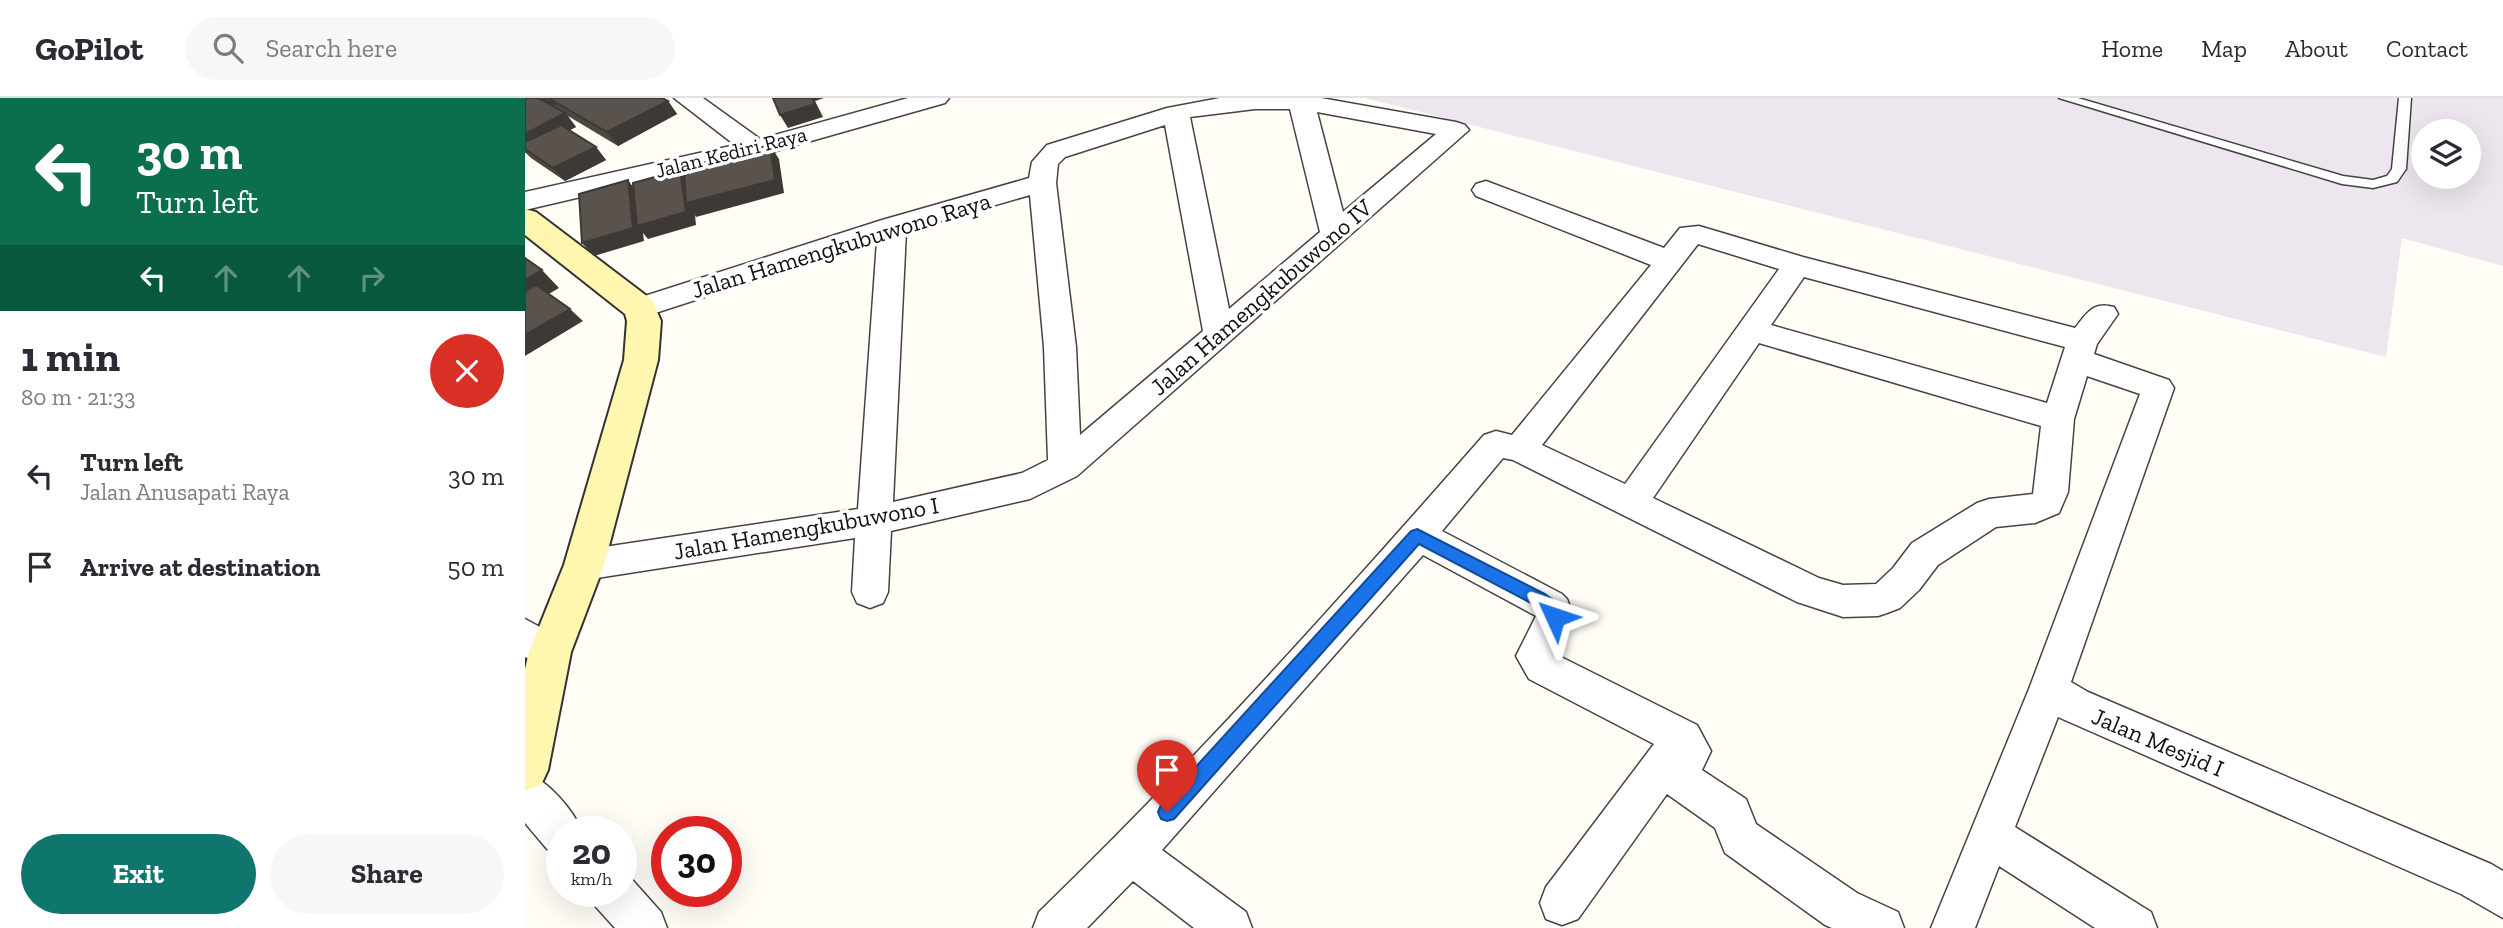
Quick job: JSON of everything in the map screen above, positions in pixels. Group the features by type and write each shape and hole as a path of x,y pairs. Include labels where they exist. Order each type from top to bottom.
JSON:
{"street":[{"path":"687,98 756,148"},
{"name":"Jalan Kediri Raya","path":"527,207 936,98"},
{"name":"Jalan Hamengkubuwono Raya","path":"640,307 892,226 1046,169 1073,144 1176,113 1255,101 1301,103 1454,129"},
{"path":"1301,103 1317,158 1333,233"},
{"path":"1176,113 1219,334"},
{"name":"Jalan Hamengkubuwono IV","path":"1065,467 1333,233 1455,132 1454,129"},
{"path":"1046,169 1061,347 1065,467"},
{"path":"1486,190 1669,261"},
{"path":"525,770 537,644 585,565 641,360 645,321 640,307 527,207"},
{"path":"870,592 892,226"},
{"path":"1055,928 1131,853 1417,535 1508,447 1690,235 1699,235 2079,351 2158,388 2049,689 1953,928"},
{"path":"1630,504 1797,265"},
{"path":"1508,447 1810,591 1843,601 1878,600 1887,597 1906,579 1925,554 1989,513 2035,509 2047,503 2052,492 2057,419 2079,351 2103,314"},
{"path":"1750,330 2057,419"},
{"name":"Jalan Hamengkubuwono I","path":"585,565 874,522 1030,485 1065,467"},
{"path":"1417,535 1539,599 1554,610 1555,617 1535,656 1543,667 1683,738 1691,751 1680,769 1682,781 1731,814 1740,838 1841,909 1882,928"},
{"name":"Jalan Mesjid I","path":"2049,689 2080,709 2095,712 2476,879 2503,896"},
{"path":"1562,903 1683,738"},
{"path":"525,792 546,816"},
{"path":"1989,835 2135,928"},
{"path":"1131,853 1230,928"},
{"path":"626,907 645,928"}],"lane":[{"path":"2065,98 2301,169 2342,180 2373,184 2392,179 2399,169 2405,98"}],"shaded area":[{"path":"1365,98 2503,98 2503,266 2402,238 2386,357"}],"building":[{"path":"525,98 538,98 565,113 525,134"},
{"path":"662,98 668,101 607,132 550,99"},
{"path":"773,98 812,98 815,104 780,115"},
{"path":"561,125 596,147 553,168 525,149 525,142"},
{"path":"770,145 775,180 686,203 684,168"},
{"path":"680,170 686,212 637,226 633,183"},
{"path":"628,180 633,228 582,243 579,194"},
{"path":"525,258 542,270 525,280"},
{"path":"536,285 570,309 525,335 525,292"}],"route":[{"path":"1167,812 1417,535 1539,599 1554,610 1555,617"}]}
